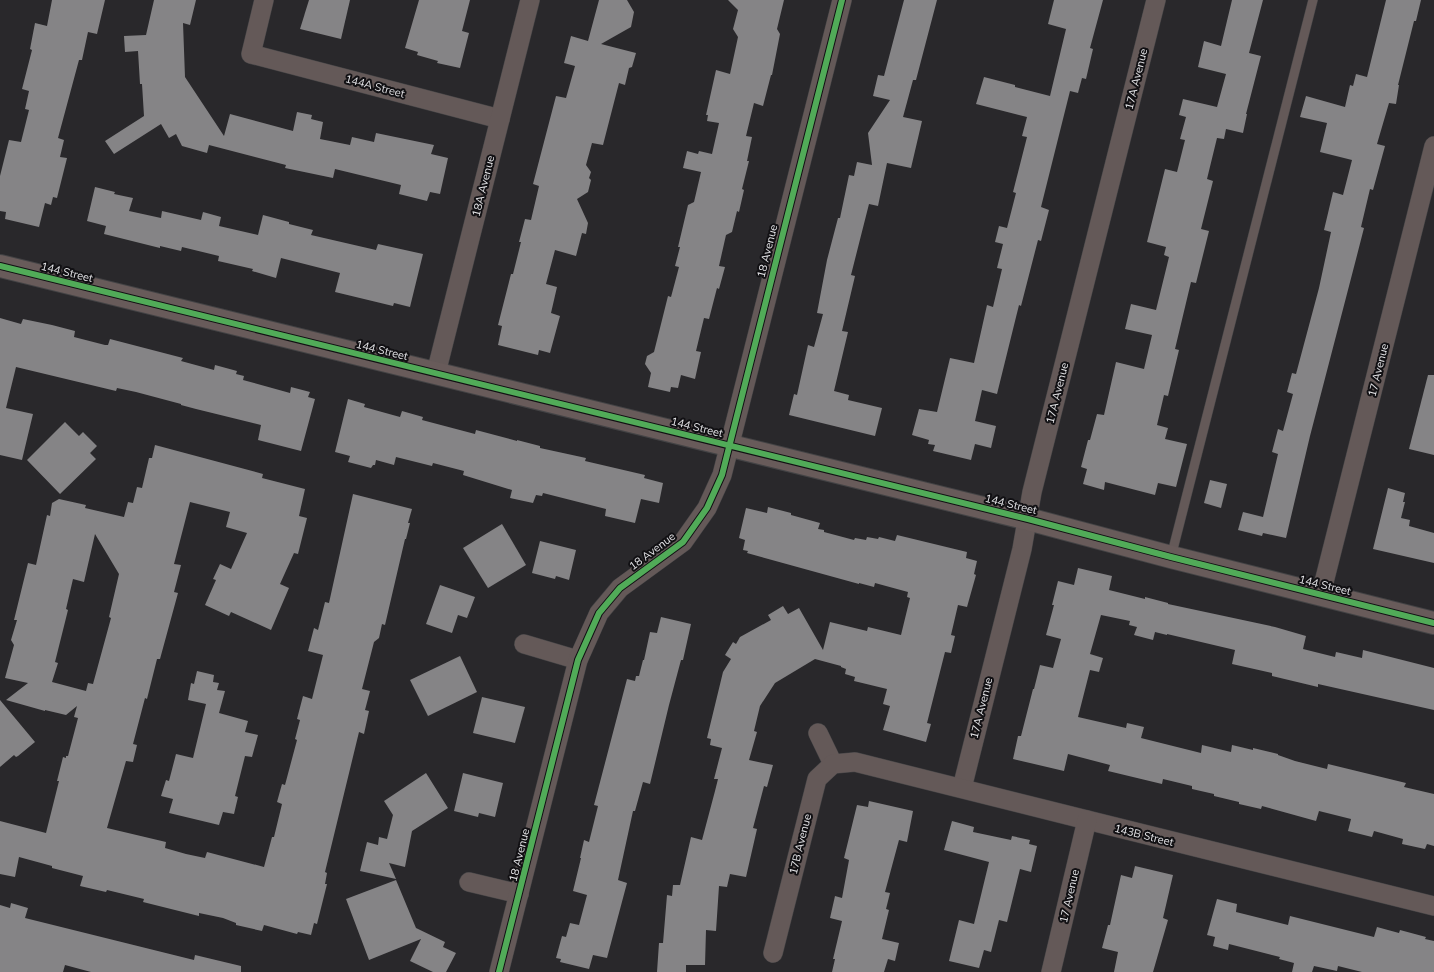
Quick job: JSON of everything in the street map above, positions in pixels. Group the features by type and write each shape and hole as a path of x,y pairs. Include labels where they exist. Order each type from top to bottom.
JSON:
{"street":[{"name":"144A Street","path":"264,0 251,54 500,119"},
{"name":"18A Avenue","path":"436,373 530,0"},
{"name":"18 Avenue","path":"499,972 578,660 599,613 620,588 683,542 707,508 722,475 842,0"},
{"name":"17A Avenue","path":"962,788 1022,550 1036,477 1156,0"},
{"name":"17 Avenue","path":"1321,594 1434,146"},
{"name":"144 Street","path":"0,266 1028,519 1171,557 1434,623"},
{"path":"524,644 578,660"},
{"path":"818,733 833,764"},
{"name":"143B Street","path":"833,764 855,762 1434,906"},
{"name":"17B Avenue","path":"773,953 817,779 833,764"},
{"name":"17 Avenue","path":"1051,972 1087,820"},
{"path":"469,882 519,894"}],"lane":[{"path":"1171,557 1313,0"}],"building":[{"path":"52,0 105,0 97,34 88,32 82,60 79,60 58,138 64,140 60,157 67,158 57,198 53,197 51,205 45,203 39,227 5,219 6,212 0,211 0,176 9,140 21,142 29,110 25,109 29,91 22,89 32,50 30,49 35,23 47,26"},
{"path":"154,0 196,0 190,25 183,23 185,77 224,136 230,114 293,131 297,112 312,115 311,119 323,122 320,139 350,145 352,137 374,142 376,133 434,145 431,154 448,158 440,194 430,192 427,201 399,194 401,185 335,169 333,178 285,168 286,165 209,145 207,153 182,146 176,134 169,138 161,124 114,154 105,141 144,116 138,51 125,52 124,36 146,35"},
{"path":"309,0 350,0 341,39 300,29"},
{"path":"419,0 470,0 462,31 469,33 460,68 437,63 438,61 417,55 418,52 405,48"},
{"path":"599,0 627,0 634,12 631,27 601,44 636,53 632,67 629,68 625,85 619,83 603,145 592,143 586,165 591,172 588,192 577,199 588,223 586,234 582,233 576,256 555,250 546,284 557,287 551,313 560,316 550,353 539,350 538,355 498,345 502,326 498,325 511,274 513,274 525,219 531,220 539,186 533,184 556,96 566,98 575,66 564,63 571,36 588,41"},
{"path":"728,0 784,0 777,29 780,34 772,75 763,106 754,103 746,136 752,137 747,161 749,161 742,189 744,190 739,212 737,211 732,232 726,235 719,266 725,267 719,289 717,288 709,319 704,318 696,351 701,352 695,379 681,375 678,388 671,387 670,392 648,387 651,373 645,364 647,356 654,352 668,296 671,297 679,267 675,266 688,205 694,202 701,172 683,168 687,151 698,154 699,151 712,154 719,123 707,121 708,115 706,115 716,70 730,74 738,37 733,29 738,10"},
{"path":"904,0 937,0 916,80 913,80 903,117 922,121 911,168 887,163 878,206 869,204 851,275 855,276 842,331 848,332 834,391 849,395 848,400 882,408 875,436 789,415 794,394 797,395 808,345 814,347 823,314 817,313 827,260 838,218 840,218 849,175 854,176 857,162 872,165 868,133 890,100 873,96 878,75 884,76"},
{"path":"1054,0 1103,0 1090,48 1093,49 1086,79 1082,78 1078,93 1070,91 1041,207 1049,210 1041,241 1038,240 1021,306 1019,305 997,394 982,390 975,421 996,426 991,448 975,444 971,460 933,451 935,445 928,444 929,440 912,435 919,409 937,412 950,358 974,363 987,305 993,307 1002,269 997,268 1003,244 995,242 999,226 1007,228 1016,193 1013,192 1027,137 1022,136 1027,117 976,104 984,77 1050,96 1066,29 1048,24"},
{"path":"1232,0 1263,0 1249,53 1261,56 1246,114 1243,133 1226,129 1224,139 1217,138 1207,179 1213,181 1201,229 1209,231 1196,283 1191,282 1175,349 1179,350 1168,396 1164,395 1157,425 1168,428 1165,439 1187,444 1176,487 1158,483 1155,495 1105,482 1104,490 1083,484 1087,469 1081,467 1088,440 1090,440 1097,414 1104,415 1116,362 1144,369 1152,335 1125,329 1131,304 1156,310 1169,257 1164,255 1166,247 1147,242 1165,169 1177,172 1185,140 1180,139 1186,117 1179,115 1183,99 1217,107 1226,74 1198,67 1204,41 1221,46"},
{"path":"1386,0 1421,0 1416,21 1414,21 1398,85 1396,104 1389,103 1377,144 1385,146 1373,190 1370,189 1361,227 1364,228 1310,436 1286,538 1263,533 1262,536 1238,530 1243,512 1263,517 1278,454 1272,452 1278,429 1283,431 1293,394 1287,392 1292,373 1296,374 1319,288 1331,232 1324,230 1333,192 1343,195 1352,160 1320,152 1327,123 1300,117 1306,96 1345,107 1350,85 1353,86 1356,74 1367,77"},
{"path":"95,187 115,192 114,194 133,198 129,211 161,218 162,211 201,220 203,212 221,217 219,226 258,235 263,215 313,230 311,235 376,250 378,244 423,254 410,307 394,303 393,306 335,292 340,273 281,258 276,278 252,271 253,269 218,261 219,256 182,247 181,251 160,246 160,248 104,234 106,226 87,221"},
{"path":"0,318 21,324 23,319 52,325 75,331 74,337 105,345 108,345 110,339 183,358 181,361 214,370 215,365 237,371 236,374 244,376 243,380 290,393 291,387 310,392 308,397 315,399 301,451 258,440 261,425 136,392 117,388 116,391 16,367 6,408 33,414 22,460 0,455"},
{"path":"1428,375 1434,375 1434,455 1409,449"},
{"path":"348,399 365,404 364,407 400,417 402,411 423,417 422,420 475,434 476,430 540,446 540,448 586,458 585,461 645,475 644,478 663,483 659,503 641,499 635,523 605,516 606,509 543,493 542,496 536,495 533,503 510,498 512,490 463,475 464,471 433,463 432,466 396,457 394,465 376,460 375,465 371,468 348,462 350,456 335,452"},
{"path":"65,422 79,436 83,432 97,446 90,453 96,459 60,494 27,460"},
{"path":"155,445 263,474 262,478 305,489 299,516 307,518 298,554 294,553 280,584 289,588 271,630 231,612 229,616 205,605 216,580 213,579 220,564 231,569 247,533 226,527 230,512 190,502 174,564 181,565 174,592 178,593 160,659 157,659 147,699 145,698 133,744 137,745 133,762 126,761 107,828 166,842 165,848 205,858 207,852 264,867 272,837 274,837 282,804 277,802 282,784 285,785 297,740 295,739 300,720 297,719 303,696 312,699 323,655 308,651 314,628 318,630 325,602 329,603 353,494 412,509 408,523 410,523 385,625 382,624 379,638 374,642 362,689 370,691 365,710 369,711 364,734 359,732 325,872 327,873 325,884 327,884 317,924 314,923 311,935 298,932 297,934 264,925 262,931 236,925 236,923 223,918 199,913 199,916 143,902 144,899 107,890 106,892 80,886 83,876 19,857 15,877 0,874 0,821 46,833 59,781 57,781 63,757 66,758 66,756 68,756 78,718 74,717 77,706 66,715 45,711 6,700 28,683 5,678 14,645 11,640 17,620 14,620 28,563 36,565 47,515 50,516 52,503 59,499 86,505 85,508 124,517 128,502 133,503 137,487 142,488 149,458 152,458","holes":["95,534 119,574 109,617 111,618 93,684 88,683 86,691 52,682 58,663 55,662 68,610 66,609 73,579 84,582"]},
{"path":"1210,480 1227,484 1221,508 1204,503"},
{"path":"1388,488 1405,493 1403,502 1405,502 1401,518 1410,520 1409,526 1434,533 1434,563 1373,549"},
{"path":"768,507 820,523 818,529 824,530 824,532 854,540 855,538 866,540 867,537 878,539 879,537 895,541 897,535 967,552 966,558 977,561 974,574 976,575 967,607 958,605 951,635 955,636 951,653 945,652 927,723 931,724 926,742 883,730 890,706 883,704 887,689 854,681 855,677 845,674 846,669 841,666 815,659 775,683 760,706 754,731 757,732 749,760 773,765 767,787 764,786 753,828 757,829 746,877 730,874 727,887 719,886 716,931 706,930 705,965 686,965 686,972 657,972 659,943 663,943 667,895 672,896 673,885 680,885 691,837 702,840 718,779 714,779 722,748 710,745 711,739 707,738 723,672 731,659 725,655 733,642 736,644 740,637 771,620 768,615 783,606 788,614 799,608 823,650 830,622 867,631 868,627 901,635 910,598 907,597 908,592 875,583 874,587 859,584 747,553 748,551 743,550 745,540 739,538 746,508 767,513"},
{"path":"502,524 526,565 488,588 463,548"},
{"path":"540,541 576,550 569,580 556,576 555,579 532,573"},
{"path":"1078,568 1112,576 1109,590 1275,627 1306,636 1303,649 1335,657 1336,652 1362,658 1363,650 1434,668 1434,710 1318,684 1318,687 1272,676 1272,673 1232,664 1235,650 1155,632 1153,640 1134,635 1137,627 1129,625 1130,621 1101,615 1090,654 1103,658 1099,672 1090,670 1078,717 1126,728 1127,723 1144,727 1141,738 1201,753 1202,745 1231,752 1232,745 1253,750 1253,748 1327,769 1328,764 1406,783 1404,787 1434,794 1434,846 1427,844 1425,849 1402,844 1403,839 1374,831 1372,837 1348,831 1351,819 1319,811 1316,821 1262,806 1261,809 1239,804 1239,802 1214,796 1214,794 1192,789 1192,786 1163,779 1162,784 1108,771 1110,765 1068,754 1064,771 1013,759 1018,736 1021,736 1040,665 1053,668 1061,639 1046,635 1054,605 1052,605 1058,581 1074,585"},
{"path":"440,585 475,597 467,618 458,615 452,633 426,624"},
{"path":"661,617 691,624 683,660 681,660 669,705 650,784 643,782 635,811 633,811 618,880 627,883 607,958 593,955 589,969 560,962 561,959 556,958 562,936 566,937 570,923 579,925 587,895 573,891 584,840 589,842 598,806 594,805 627,679 635,681 636,676 639,676 650,632 657,633"},
{"path":"460,656 477,692 428,716 410,680"},
{"path":"197,671 214,675 213,682 219,683 217,690 225,691 219,713 248,721 245,732 258,735 252,757 245,756 235,796 238,797 234,814 223,812 219,825 169,813 173,799 161,796 166,780 169,781 176,754 193,758 206,704 188,700 191,683 194,684"},
{"path":"482,697 525,707 515,743 473,733"},
{"path":"0,700 35,742 18,756 16,757 14,755 0,767"},
{"path":"426,773 448,808 412,831 405,867 389,863 396,879 360,871 367,842 378,845 379,837 387,839 393,815 384,801"},
{"path":"463,773 503,783 495,817 479,813 478,817 454,811"},
{"path":"869,801 913,811 907,842 899,840 885,892 890,893 886,909 889,910 882,939 899,943 895,961 888,959 884,972 832,972 835,959 833,959 842,921 830,918 835,896 842,898 849,860 844,858 857,805 868,807"},
{"path":"952,821 974,827 973,832 1011,840 1012,836 1030,840 1029,844 1037,846 1031,872 1020,869 1007,922 999,920 991,952 984,950 979,968 949,961 959,920 974,924 989,862 944,850"},
{"path":"1135,866 1173,875 1163,918 1168,920 1153,972 1114,972 1118,952 1102,948 1108,925 1110,925 1121,875 1132,878"},
{"path":"396,880 416,928 445,942 443,947 456,953 446,972 433,972 410,961 421,939 369,960 346,899"},
{"path":"1217,899 1237,904 1236,912 1288,925 1290,916 1374,937 1377,927 1399,933 1400,930 1426,937 1425,939 1434,941 1434,972 1362,972 1338,966 1337,971 1314,966 1312,972 1292,972 1294,963 1279,959 1280,957 1229,944 1228,950 1213,946 1215,937 1207,935"},
{"path":"11,903 28,908 25,918 194,960 195,955 241,966 241,972 91,972 65,965 63,972 0,972 0,905 10,908"}],"cycle path":[{"path":"499,972 578,660 599,613 620,588 683,542 707,508 722,475 842,0"},
{"path":"0,266 1028,519 1171,557 1434,623"}]}
